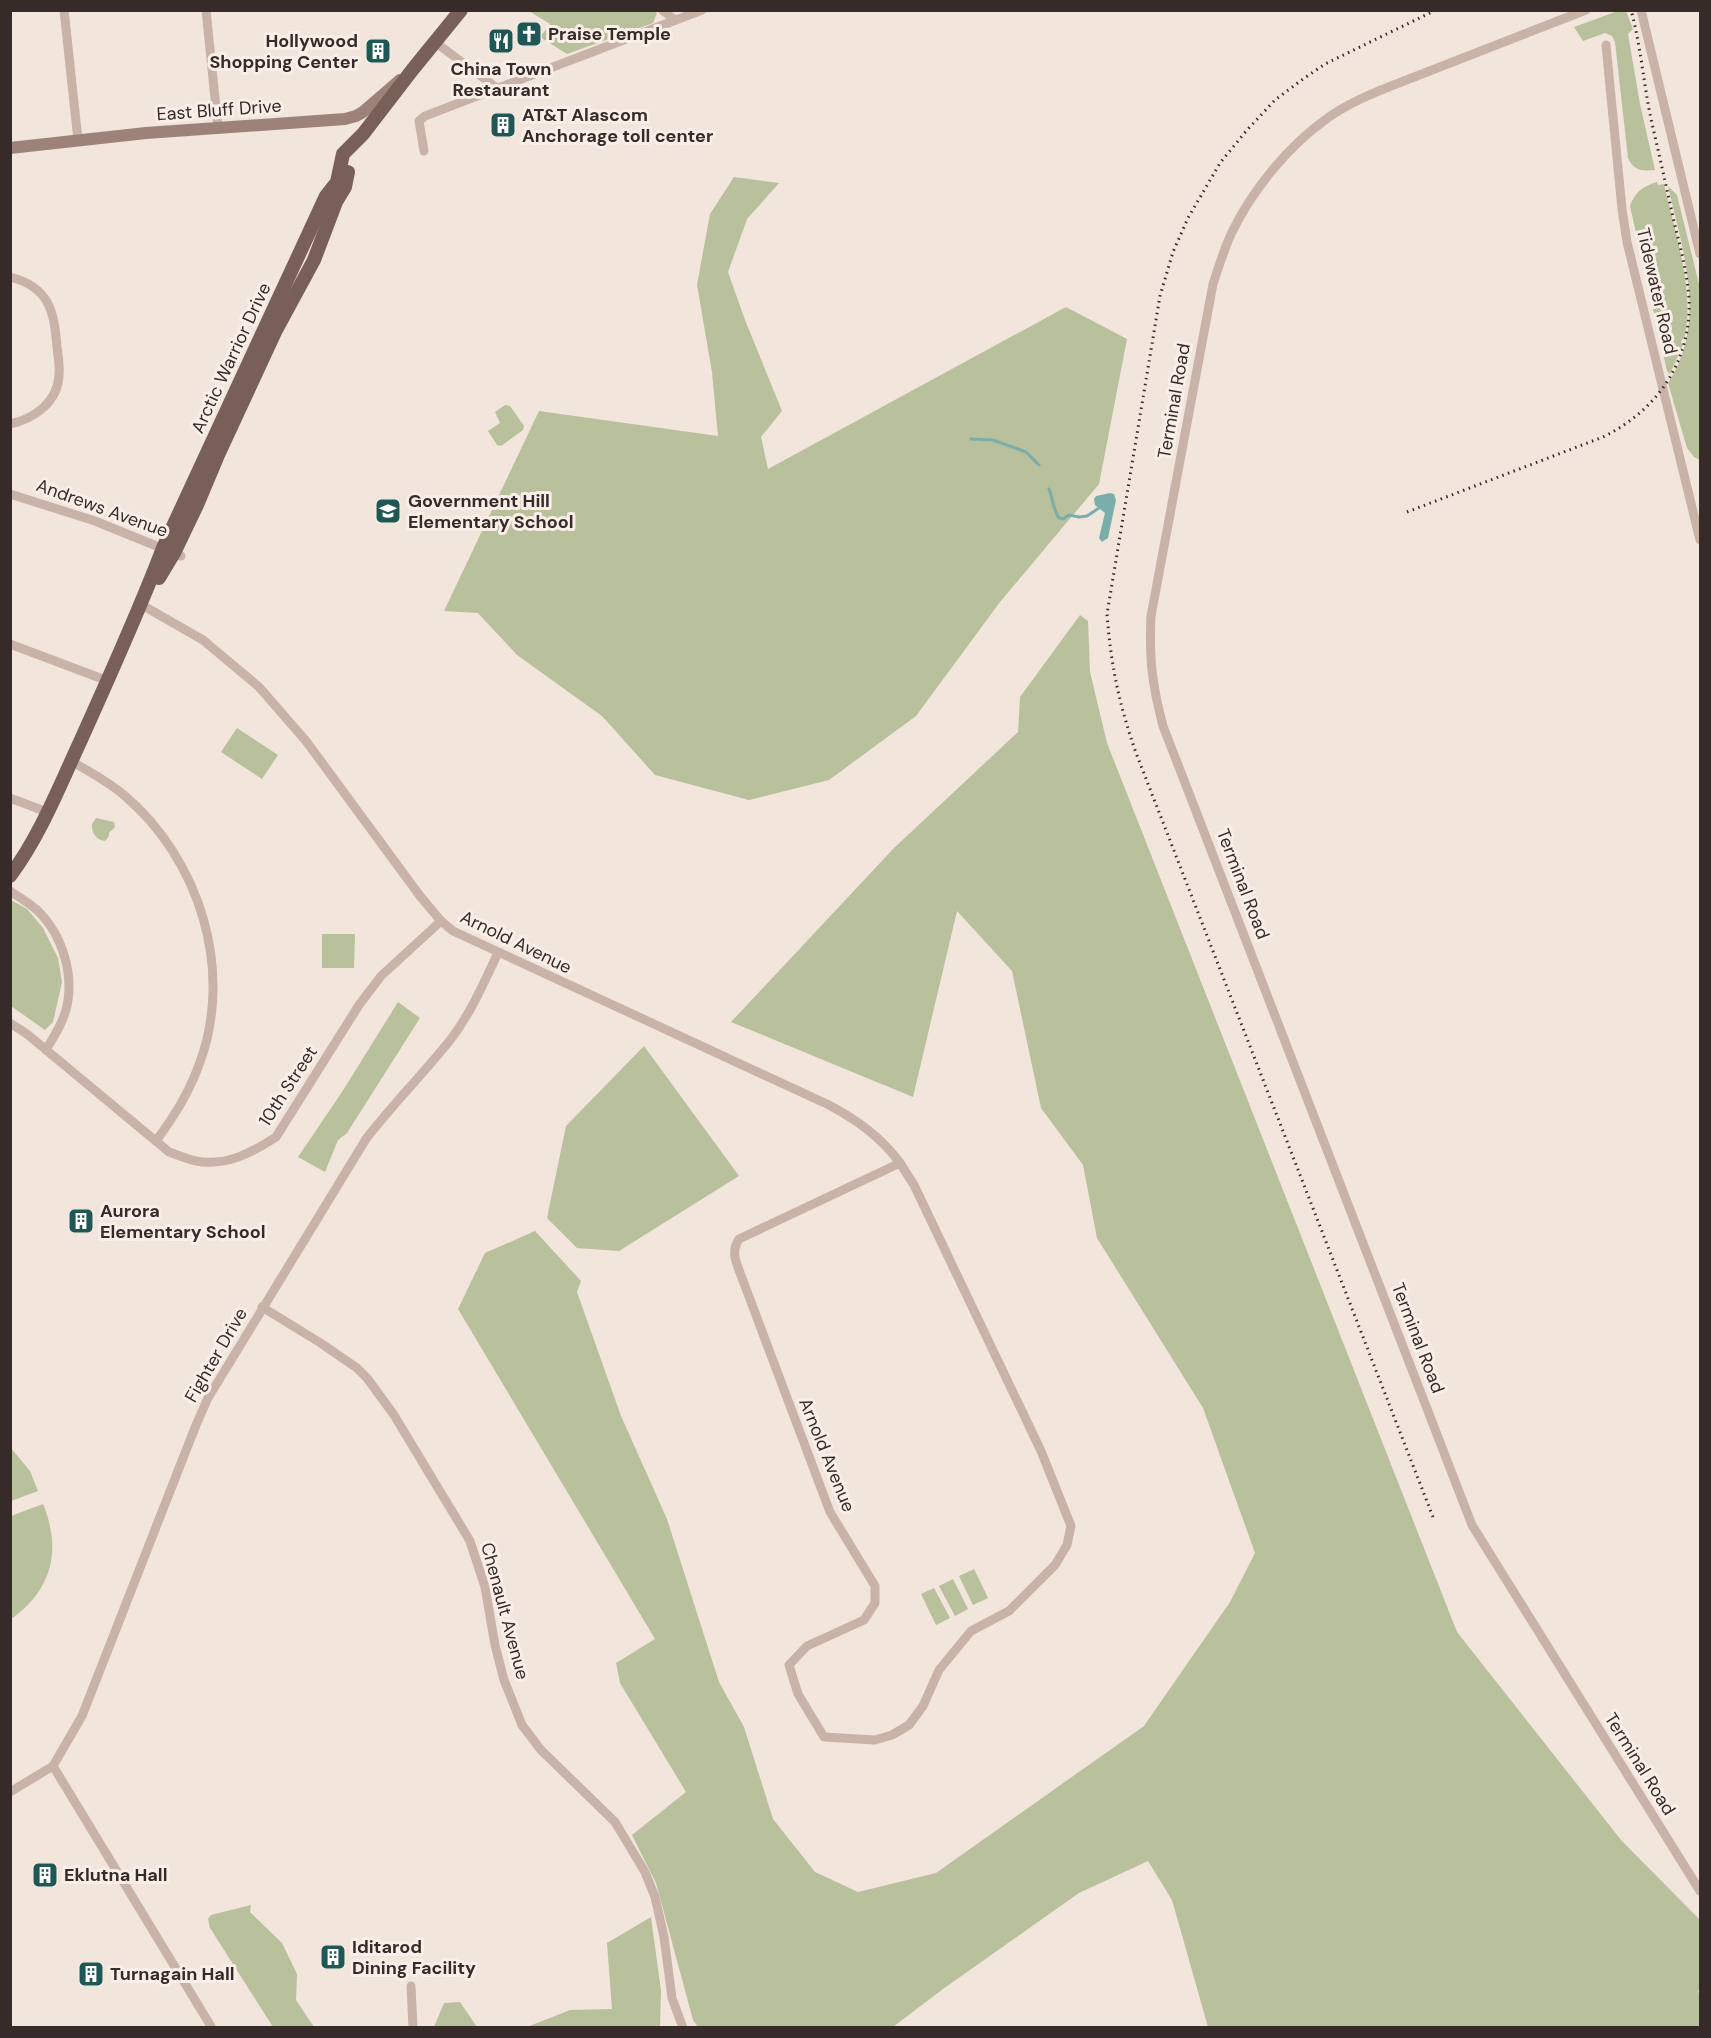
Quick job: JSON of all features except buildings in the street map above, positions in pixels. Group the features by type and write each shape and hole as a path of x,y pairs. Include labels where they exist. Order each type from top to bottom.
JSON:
{"main road":[{"name":"Arctic Warrior Drive","path":"10,876 47,812 142,605 173,552 326,196 338,182 343,154 363,134 461,10"}],"street":[{"path":"64,10 78,140"},
{"path":"206,10 218,128"},
{"path":"662,10 675,20"},
{"name":"Terminal Road","path":"1586,10 1386,88 1339,111 1306,134 1278,165 1248,206 1223,254 1211,294 1151,616 1150,657 1154,691 1163,726 1472,1525 1700,1892"},
{"path":"1641,10 1701,254"},
{"path":"424,151 419,121 425,116 696,12"},
{"path":"436,43 497,88"},
{"name":"Tidewater Road","path":"1606,45 1627,242 1701,540"},
{"name":"East Bluff Drive","path":"10,147 218,128 332,121 356,116 413,69"},
{"path":"10,278 23,281 36,289 45,297 52,309 59,377 54,392 37,414 24,421 10,424"},
{"name":"Andrews Avenue","path":"10,494 65,510 173,552"},
{"name":"Arnold Avenue","path":"142,605 203,640 259,687 306,741 420,896 441,921 453,931 854,1118 891,1151 900,1163 914,1185 1041,1451 1071,1526 1068,1545 1055,1565 1009,1611 971,1631 939,1670 923,1706 909,1725 892,1735 875,1740 824,1737 798,1694 789,1665 807,1646 864,1620 875,1603 874,1586 830,1512 734,1256 734,1247 739,1239 900,1163"},
{"path":"10,644 108,681"},
{"path":"71,761 101,778 125,796 153,823 174,852 193,887 205,923 212,962 212,997 208,1030 201,1061 180,1107 156,1142"},
{"path":"10,798 47,812"},
{"path":"10,891 47,921 56,934 66,963 68,978 66,1010 46,1050"},
{"name":"10th Street","path":"10,1023 169,1152 197,1161 217,1162 236,1158 256,1150 276,1137 359,1005 381,976 441,921"},
{"name":"Fighter Drive","path":"10,1792 53,1766 82,1716 208,1398 366,1139 452,1038 466,1016 498,953"},
{"name":"Chenault Avenue","path":"262,1307 317,1341 368,1378 394,1414 470,1541 485,1587 495,1645 504,1680 522,1725 541,1750 615,1822 645,1872 655,1898 664,1937 672,1998 683,2028"},
{"path":"53,1766 212,2028"},
{"path":"411,1986 413,2028"}],"green space":[{"path":"653,10 657,13 653,23 567,54 540,37 550,24 529,11"},
{"path":"1618,11 1626,11 1633,29 1628,34 1640,104 1655,170 1639,169 1633,166 1628,158 1615,42 1612,36 1605,33 1583,41 1574,27"},
{"path":"734,177 779,183 747,219 728,272 782,411 761,437 768,469 1066,307 1127,339 1099,484 1000,602 916,716 829,780 749,800 655,775 602,716 517,655 478,613 444,611 539,411 718,436 712,372 697,285 710,214"},
{"path":"1657,182 1658,185 1664,184 1686,282 1687,321 1684,339 1682,339 1683,344 1670,374 1667,371 1630,206 1640,190"},
{"path":"1668,186 1677,195 1700,288 1700,460 1694,457 1687,448 1668,383 1680,360 1687,336 1690,311 1685,261"},
{"path":"505,405 510,406 524,426 523,430 501,446 497,445 488,431 500,423 495,412"},
{"path":"1080,615 1088,621 1090,672 1107,743 1457,1632 1621,1840 1700,1920 1700,1988 1698,1991 1700,2027 1208,2027 1172,1900 1148,1861 1079,1893 893,2027 698,2027 693,2020 656,1883 632,1835 686,1792 620,1683 616,1663 655,1639 458,1309 485,1253 535,1231 581,1281 577,1292 621,1416 667,1519 719,1682 744,1727 773,1819 815,1872 858,1892 936,1873 1144,1726 1230,1602 1255,1553 1203,1408 1097,1238 1083,1165 1041,1108 1012,971 957,911 913,1097 731,1022 894,848 1018,732 1020,697"},
{"path":"237,728 278,755 262,779 221,752"},
{"path":"96,818 114,822 115,827 105,841 93,833 92,824"},
{"path":"11,900 27,909 43,928 58,958 62,982 53,1022 45,1030 11,1006"},
{"path":"322,934 355,934 354,968 322,968"},
{"path":"398,1002 420,1018 347,1133 338,1140 325,1172 298,1157"},
{"path":"644,1046 739,1176 619,1251 577,1248 547,1218 566,1126"},
{"path":"10,1447 30,1471 38,1491 11,1501"},
{"path":"43,1504 52,1537 49,1568 36,1595 11,1619 11,1516"},
{"path":"974,1569 988,1598 973,1605 959,1576"},
{"path":"953,1579 968,1609 955,1616 939,1586"},
{"path":"934,1588 950,1618 936,1625 921,1594"},
{"path":"251,1905 250,1912 282,1943 297,1974 296,2000 314,2027 273,2027 210,1928 208,1919 211,1915"},
{"path":"651,1917 661,1991 660,2027 527,2027 570,2010 612,2009 607,1943"},
{"path":"460,2002 477,2027 434,2027 444,2003"}],"water":[{"path":"1114,494 1116,500 1108,538 1102,542 1099,538 1105,513 1095,505 1094,499 1096,496"}],"waterway":[{"path":"971,439 993,440 1026,452 1039,465"},
{"path":"1049,489 1055,512 1059,518 1063,519 1069,515 1087,516 1099,508"}],"railway":[{"path":"1433,1517 1136,753 1117,685 1107,614 1160,296 1173,252 1188,218 1220,163 1275,100 1325,64 1436,10"},
{"path":"1407,512 1603,437 1623,426 1655,398 1668,381 1678,362 1685,342 1688,321 1688,289 1684,261 1651,117 1631,10"}],"place":[{"name":"Praise Temple","path":"529,34"},
{"name":"China Town Restaurant","path":"501,41"},
{"name":"Hollywood Shopping Center","path":"378,51"},
{"name":"AT&T Alascom Anchorage toll center","path":"503,125"},
{"name":"Government Hill Elementary School","path":"388,511"},
{"name":"Aurora Elementary School","path":"81,1221"},
{"name":"Eklutna Hall","path":"45,1875"},
{"name":"Iditarod Dining Facility","path":"333,1957"},
{"name":"Turnagain Hall","path":"91,1974"}]}
